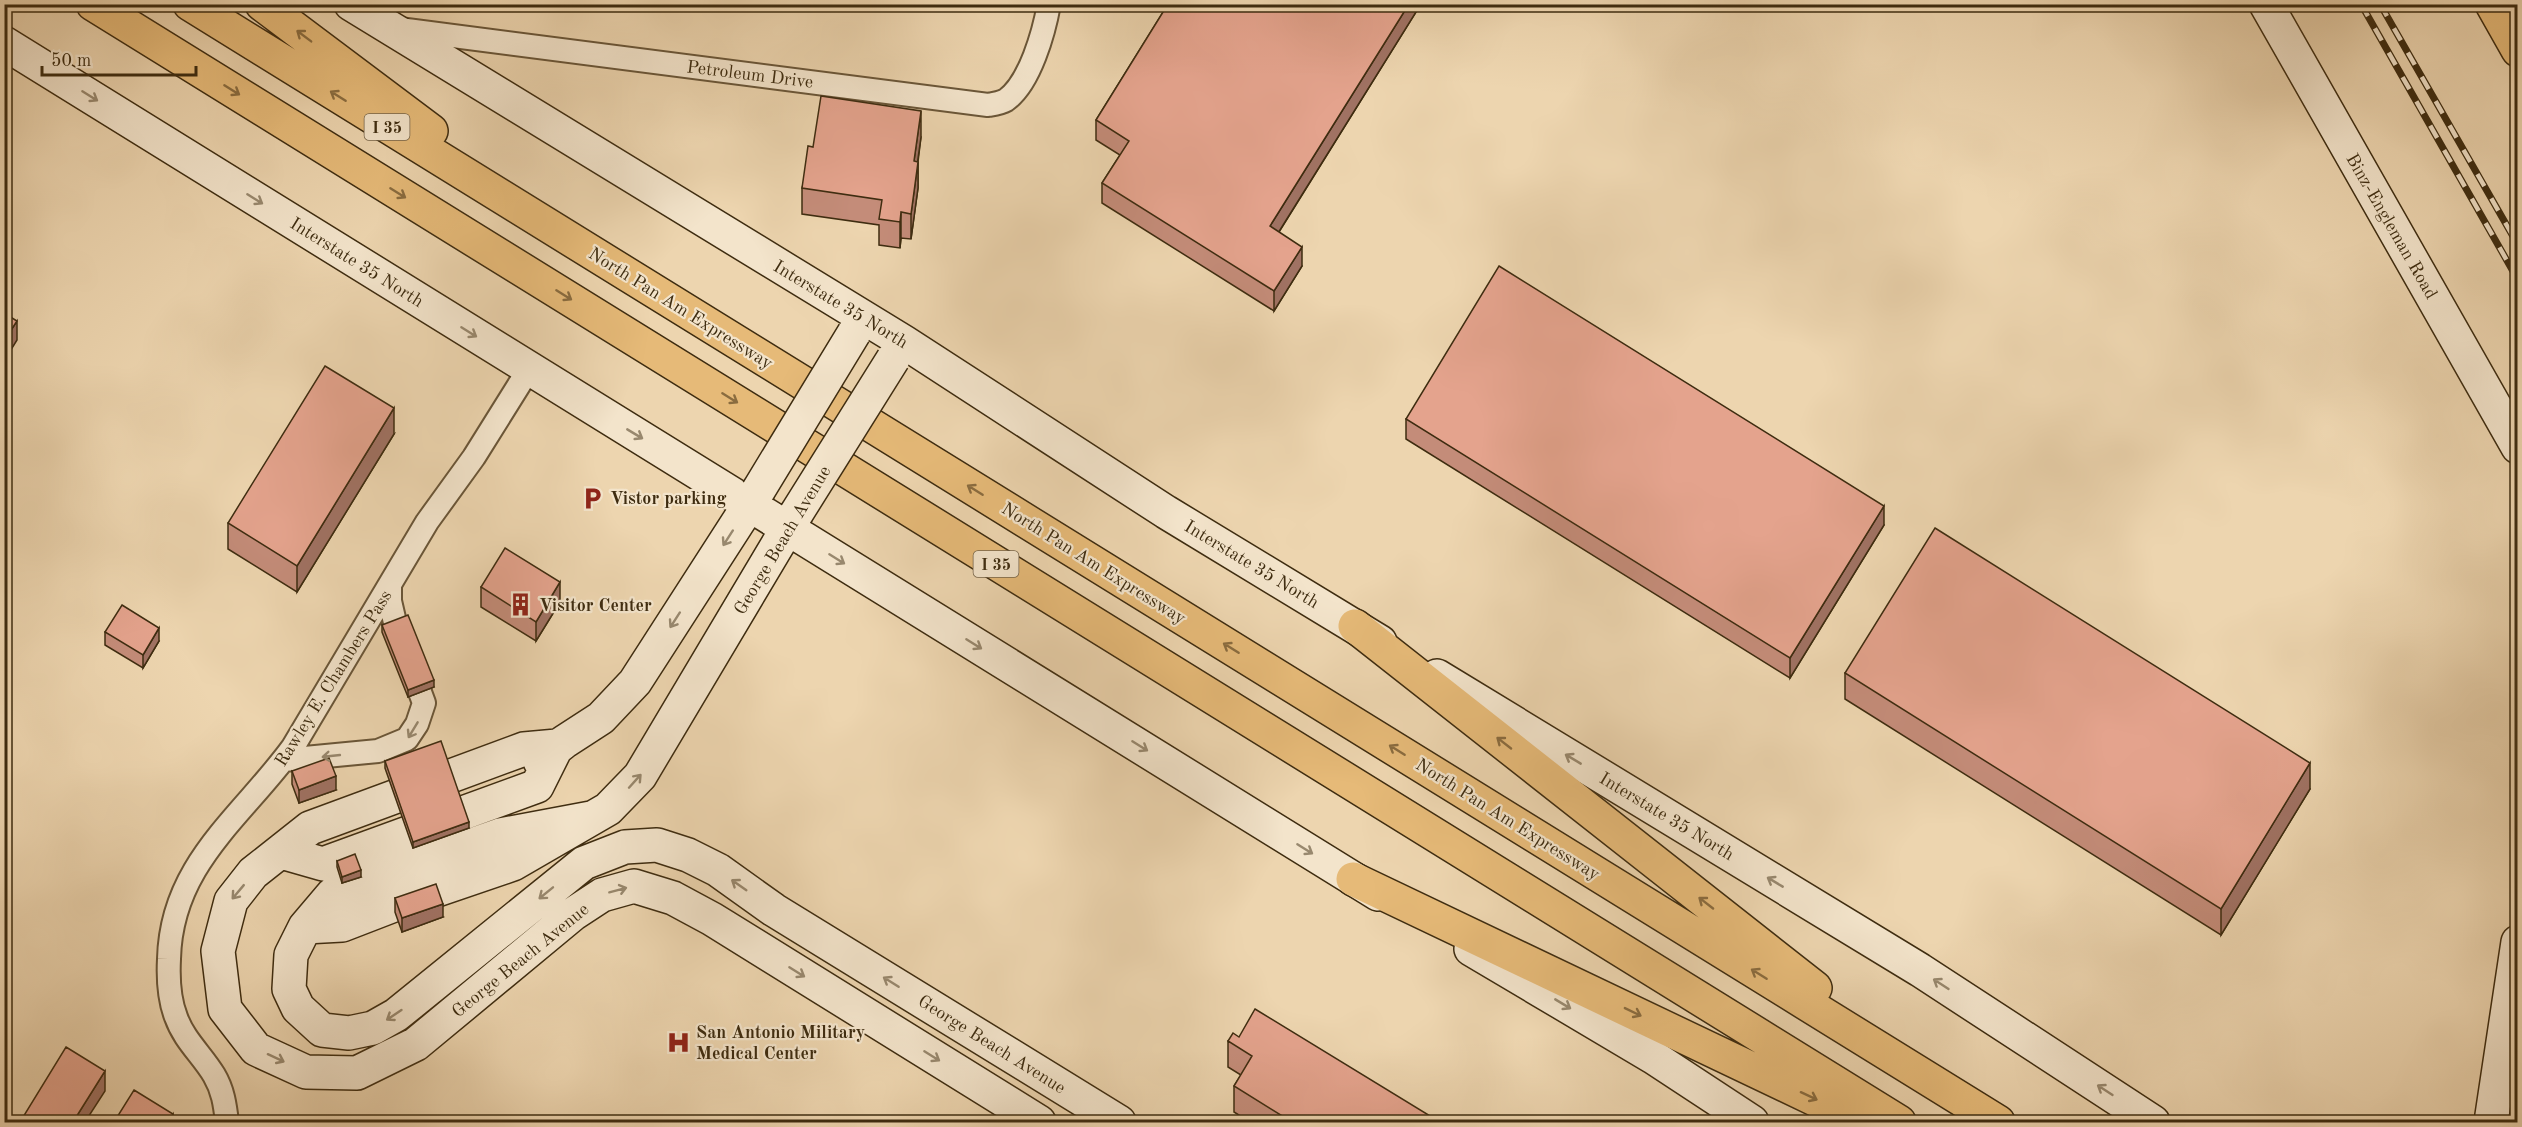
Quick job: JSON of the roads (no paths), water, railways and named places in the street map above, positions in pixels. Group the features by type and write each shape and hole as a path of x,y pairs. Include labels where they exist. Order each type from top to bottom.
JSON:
{"main road":[{"name":"I 35","path":"93,4 1899,1122"},
{"name":"North Pan Am Expressway","path":"190,4 1998,1122"},
{"path":"262,4 585,249"},
{"path":"2492,4 2517,50"},
{"path":"1355,626 1951,1094"},
{"path":"1353,879 1823,1103 1858,1122"}],"street":[{"name":"Interstate 35 North","path":"351,4 899,351 1920,970 2154,1122"},
{"name":"Petroleum Drive","path":"388,27 988,105 1004,102 1015,93 1023,80 1045,24 1049,4"},
{"name":"Binz-Engleman Road","path":"2266,4 2517,447"},
{"name":"Interstate 35 North","path":"4,43 529,369 754,497 1353,879 1653,1057 1752,1122"},
{"path":"754,497 858,325"},
{"name":"George Beach Avenue","path":"899,351 792,521 640,776 608,809 591,818 394,889 333,913 305,927 291,955 289,989 298,1008 322,1030 349,1034 373,1028 396,1015 584,863 626,847 657,845 688,855 718,870 774,910 1119,1122"},
{"name":"Rawley E. Chambers Pass","path":"227,1122 225,1098 213,1074 190,1045 176,1017 168,982 169,947 176,910 191,872 210,846 284,760 427,522 474,457 529,369"},
{"name":"George Beach Avenue","path":"754,497 635,682 601,718 557,746 524,749 310,828 253,873 231,901 218,951 225,1010 256,1049 306,1072 357,1073 416,1044 573,914 602,894 634,886 673,898 712,919 1039,1122"},
{"path":"284,760 378,751 407,740 417,724 424,703 396,627 390,601 390,585"},
{"path":"2492,1122 2511,1001 2517,942"},
{"path":"2511,1001 2513,1122"}],"railway":[{"path":"2361,4 2518,280"},
{"path":"2380,4 2518,245"}],"place":[{"name":"Vistor parking","path":"592,498"},
{"name":"Visitor Center","path":"521,605"},
{"name":"San Antonio Military Medical Center","path":"678,1042"}]}
